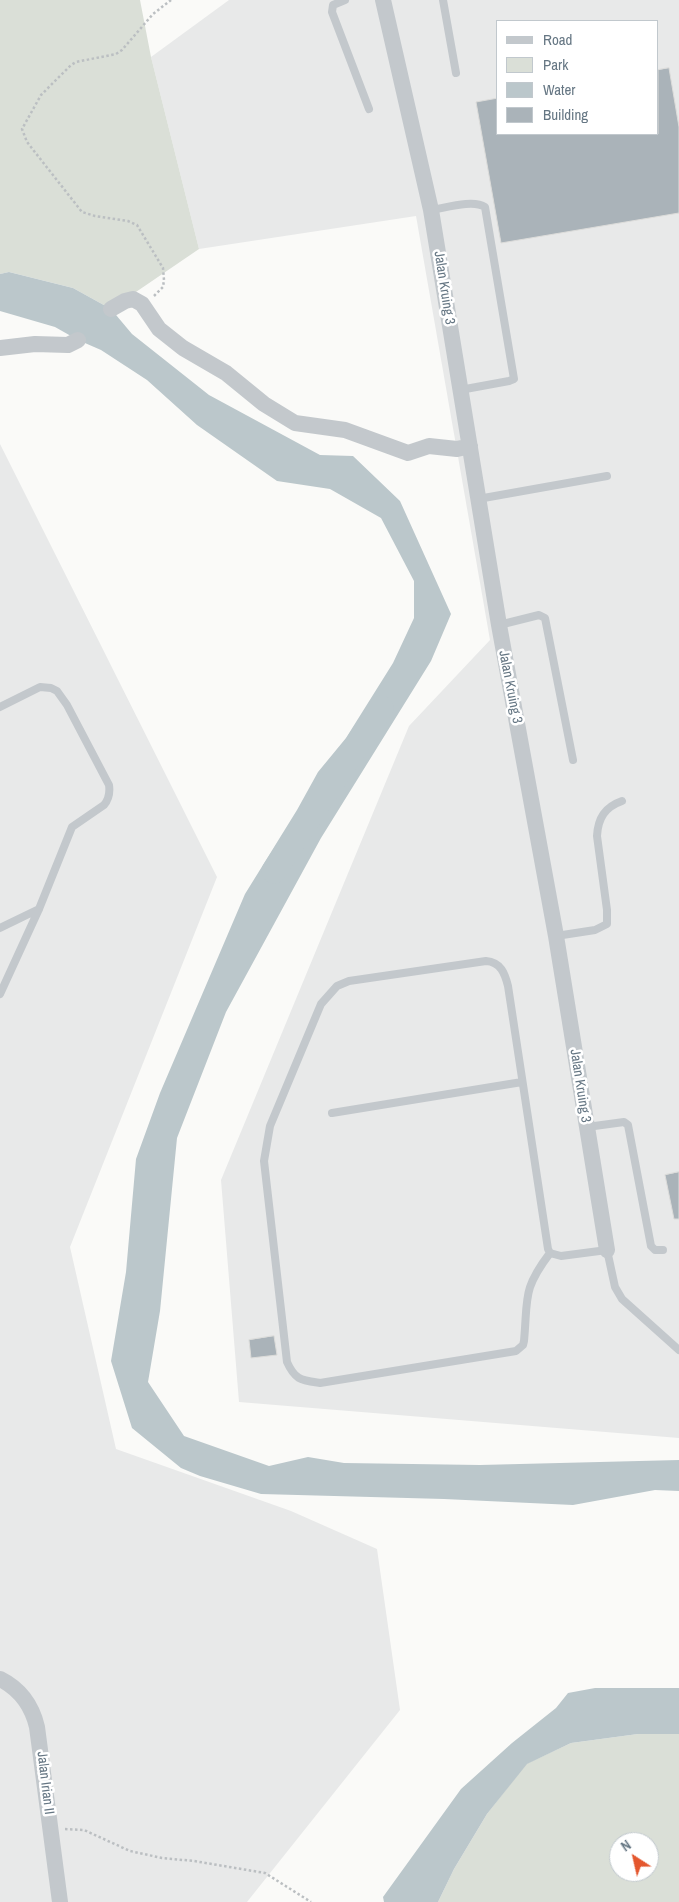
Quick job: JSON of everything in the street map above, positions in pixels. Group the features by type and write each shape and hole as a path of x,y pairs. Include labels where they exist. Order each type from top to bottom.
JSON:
{"street":[{"name":"Jalan Kruing 3","path":"383,0 431,210 499,625 556,936 607,1250"},
{"path":"112,309 125,301 133,300 142,304 159,329 183,348 226,373 264,404 295,423 345,430 408,453 429,446 457,449 470,446"},
{"path":"0,348 35,344 68,346 78,340"},
{"name":"Jalan Irian II","path":"0,1679 10,1684 25,1698 34,1713 60,1902"}],"lane":[{"path":"345,0 333,5 332,12 369,108"},
{"path":"443,0 456,73"},
{"path":"431,210 471,204 480,204 485,207 514,379 509,382 460,390"},
{"path":"478,499 607,476"},
{"path":"499,625 539,615 545,618 573,760"},
{"path":"0,707 40,687 51,688 57,691 67,705 109,785 108,798 104,805 72,827 39,909 0,994"},
{"path":"556,936 595,930 607,924 607,910 597,836 598,826 604,811 612,804 622,801"},
{"path":"0,928 39,909"},
{"path":"550,1253 532,1280 526,1296 524,1340 523,1345 516,1351 320,1383 299,1379 292,1373 287,1362 264,1161 270,1126 321,1004 337,986 348,981 486,961 495,962 502,970 508,986 546,1244 550,1253 560,1256 607,1250"},
{"path":"332,1113 522,1082"},
{"path":"587,1127 624,1122 628,1125 651,1246 655,1250 663,1250"},
{"name":"Jalan Kruing 3","path":"607,1250 615,1287 622,1299 679,1350"}],"path":[{"path":"142,304 158,293 163,287 164,280 163,268 137,225 128,221 82,212 27,142 22,129 41,95 71,65 82,60 116,54 122,50 153,14 171,0"},
{"path":"50,1828 84,1830 130,1851 162,1858 194,1861 265,1873 311,1902"}],"shaded area":[{"path":"229,0 679,0 679,1438 239,1402 221,1180 409,726 490,640 416,216 199,249 151,57"},
{"path":"0,444 217,877 70,1247 116,1449 291,1511 377,1549 400,1710 247,1902 0,1902"}],"green space":[{"path":"0,0 140,0 151,57 199,249 111,309 73,288 9,272 0,274"},
{"path":"638,1734 679,1734 679,1902 438,1902 454,1869 487,1814 526,1764 571,1743"}],"water":[{"path":"9,272 73,288 111,309 132,334 209,395 320,455 353,456 400,501 451,614 431,661 321,838 226,1012 177,1138 160,1311 148,1382 184,1436 269,1466 308,1457 344,1463 480,1465 679,1460 679,1491 655,1490 573,1505 261,1494 200,1476 181,1468 132,1428 111,1361 126,1272 136,1159 160,1093 245,894 318,772 346,738 393,663 414,618 414,581 381,518 330,489 277,481 197,425 147,380 101,350 55,327 0,311 0,274"},
{"path":"595,1688 679,1688 679,1734 638,1734 571,1743 527,1764 487,1814 454,1869 438,1902 384,1902 383,1897 461,1789 512,1743 556,1708 568,1693"}],"building":[{"path":"669,68 679,127 679,213 501,243 476,102 497,98 497,135 659,135 659,70"},
{"path":"679,1172 679,1219 674,1219 665,1175"},
{"path":"274,1336 277,1355 251,1358 249,1340"}],"waterway":[{"path":"274,871 381,708"}]}
